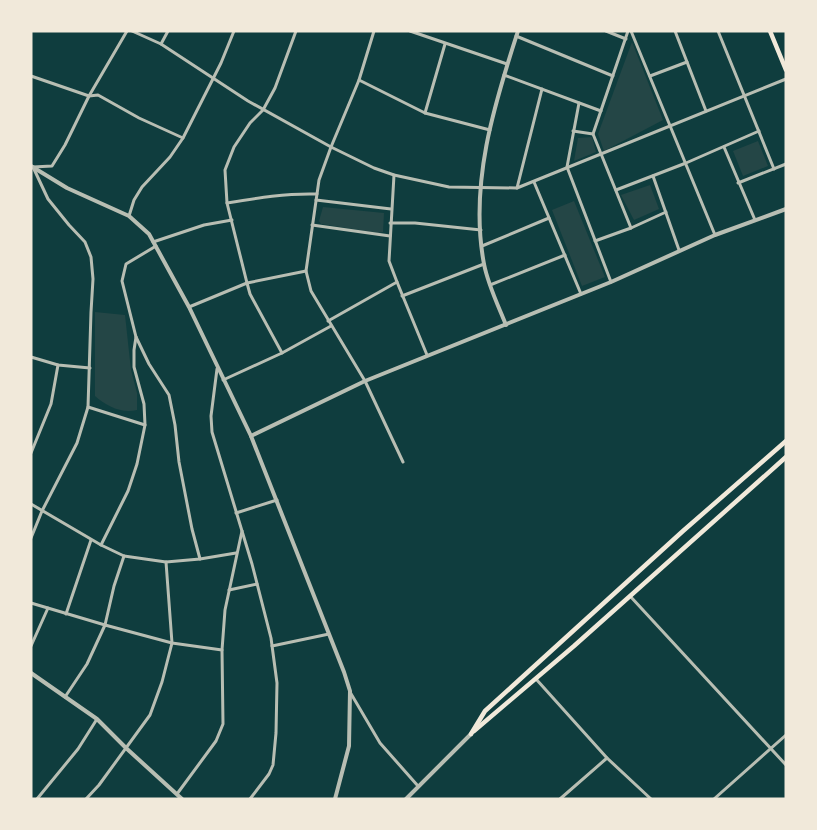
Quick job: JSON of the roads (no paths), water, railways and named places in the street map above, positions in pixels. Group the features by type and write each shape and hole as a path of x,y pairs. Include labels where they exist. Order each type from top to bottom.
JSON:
{"main road":[{"path":"770,31 786,70"},
{"path":"471,734 485,711 683,531 786,441"},
{"path":"471,734 536,679 786,457"}],"street":[{"path":"32,167 52,166 65,146 89,96 127,31"},
{"path":"132,31 161,44 263,110 331,147 394,176 449,187 517,188 786,79"},
{"path":"161,44 168,31"},
{"path":"129,216 134,200 142,187 170,157 183,138 221,63 234,31"},
{"path":"282,353 250,294 227,203 225,170 234,147 250,123 263,110 282,72 296,31"},
{"path":"410,31 507,64"},
{"path":"506,325 484,264 480,230 480,188 490,130 507,64 518,31"},
{"path":"606,31 626,39"},
{"path":"630,31 593,134 632,228"},
{"path":"630,31 715,235"},
{"path":"675,31 706,111"},
{"path":"718,31 774,169"},
{"path":"374,32 359,80 319,180 306,270 311,291 365,381 402,462"},
{"path":"516,36 613,76"},
{"path":"425,113 446,44"},
{"path":"650,76 687,62"},
{"path":"504,75 601,110"},
{"path":"31,76 89,96 98,95 139,118 183,138"},
{"path":"359,80 425,113 490,130"},
{"path":"517,188 542,89"},
{"path":"579,103 567,167 611,282"},
{"path":"573,131 593,134"},
{"path":"616,190 686,163 759,131"},
{"path":"724,147 755,220"},
{"path":"738,183 786,164"},
{"path":"32,167 67,188 129,216 149,234 189,307 217,369 251,436 350,691 380,743 418,786"},
{"path":"31,538 42,511 77,443 88,407 93,279 91,257 85,242 68,225 48,199 32,167"},
{"path":"394,176 389,262 427,355"},
{"path":"653,176 679,250"},
{"path":"534,182 581,294"},
{"path":"227,203 295,194 317,194"},
{"path":"316,200 391,208"},
{"path":"251,436 365,381 611,282 715,235 786,209"},
{"path":"595,241 632,228 666,212"},
{"path":"482,246 549,218"},
{"path":"200,559 179,462 176,425 169,395 149,364 136,337 122,280 126,264 155,244 204,226 232,220"},
{"path":"390,223 415,223 480,230"},
{"path":"312,225 390,236"},
{"path":"490,285 565,255"},
{"path":"402,296 484,264"},
{"path":"189,307 247,283 306,270"},
{"path":"328,322 397,282"},
{"path":"223,380 282,353 331,326"},
{"path":"101,545 128,490 137,464 145,425 144,404 134,367 136,337"},
{"path":"31,357 58,365 90,368"},
{"path":"31,453 51,404 58,365"},
{"path":"217,369 211,416 212,432 257,584 272,646 277,683 274,760 269,774 250,799"},
{"path":"88,407 145,425"},
{"path":"236,513 277,500"},
{"path":"31,504 92,540 124,556 166,562 236,553"},
{"path":"177,794 216,741 221,731 223,716 222,650 229,590 242,530"},
{"path":"66,614 92,540"},
{"path":"65,696 87,664 105,626 114,586 124,556"},
{"path":"86,799 99,786 150,715 162,682 172,643 166,562"},
{"path":"229,590 257,584"},
{"path":"630,596 786,765"},
{"path":"31,603 105,626 172,643 222,650"},
{"path":"31,646 48,608"},
{"path":"272,646 329,634"},
{"path":"31,673 97,719 182,798"},
{"path":"536,679 606,758 651,799"},
{"path":"335,799 349,746 350,691"},
{"path":"37,799 78,749 97,719"},
{"path":"406,799 471,734"},
{"path":"714,799 786,736"},
{"path":"560,799 606,758"}]}
